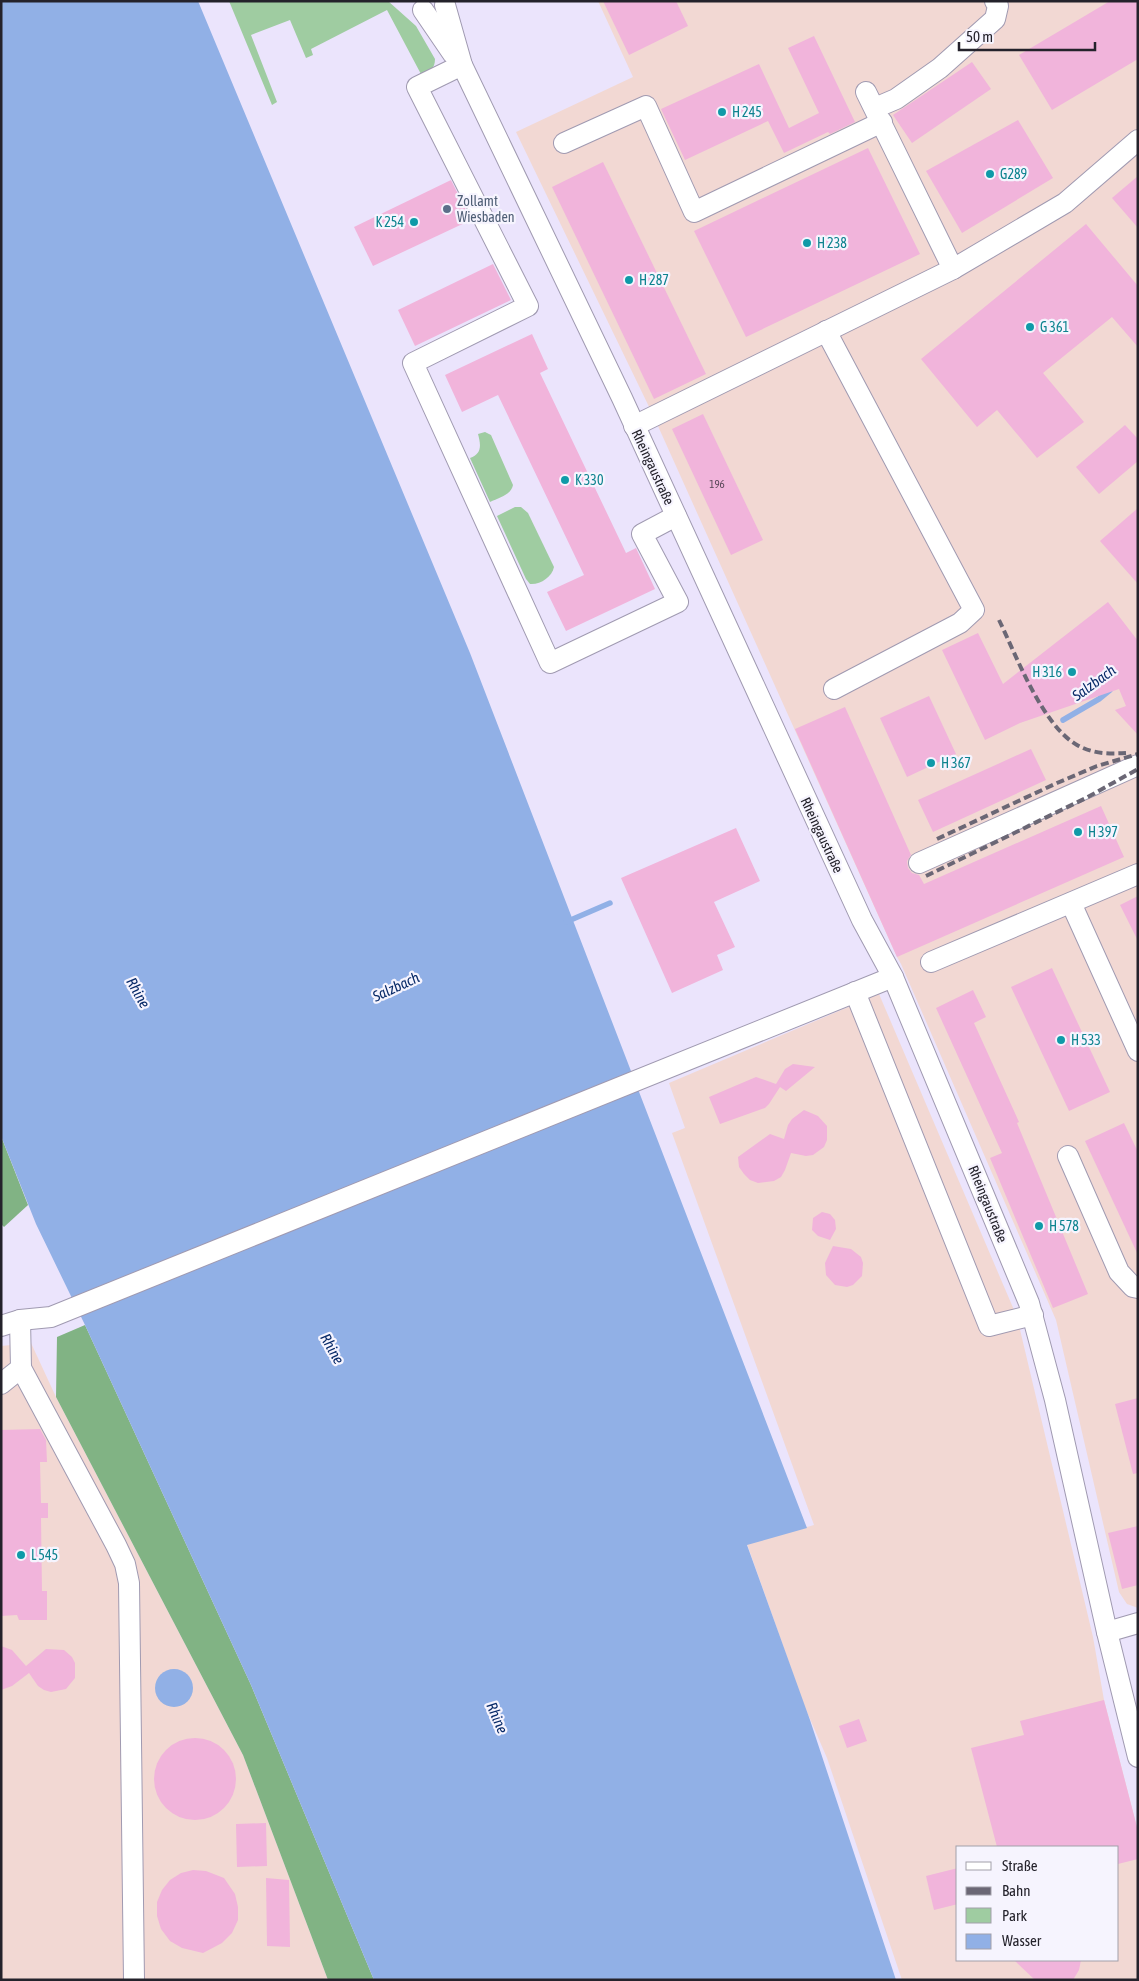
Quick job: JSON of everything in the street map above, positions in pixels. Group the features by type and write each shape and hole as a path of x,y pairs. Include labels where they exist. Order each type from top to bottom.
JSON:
{"street":[{"path":"564,143 646,106 694,212 874,107 896,99 940,68 995,19 998,6 995,1"},
{"name":"Rheingaustraße","path":"416,6 439,9 447,3 462,65 634,426 862,920 893,977 959,1133 1033,1315 1055,1400 1106,1632 1138,1757"},
{"name":"Rheingaustraße","path":"416,6 462,65"},
{"path":"462,65 418,87 528,306 413,363 550,663 678,602 642,534 676,516"},
{"path":"874,107 953,269"},
{"path":"634,426 953,269 1065,203 1138,140"},
{"path":"826,331 974,610 960,623 834,689"},
{"path":"919,863 1138,764"},
{"path":"932,962 1138,874"},
{"path":"1071,903 1138,1051"},
{"path":"1,1326 20,1320 51,1317 893,977"},
{"path":"854,992 989,1326 1033,1315"},
{"path":"1068,1156 1119,1272 1133,1287 1138,1288"},
{"path":"20,1320 21,1368 116,1545 125,1564 129,1583 134,1980"},
{"path":"1,1384 21,1368"},
{"path":"1106,1632 1138,1623"}],"shaded area":[{"path":"598,1 1138,1 1138,1608 1127,1604 1119,1592 1056,1320 901,964 653,415 516,132 633,77"},
{"path":"879,994 1017,1317 1093,1637 1104,1700 1138,1831 1138,1980 902,1980 827,1758 804,1705 747,1544 814,1525 672,1133 685,1128 669,1083"},
{"path":"31,1343 56,1397 243,1755 328,1980 1,1980 1,1346"}],"green space":[{"path":"229,1 388,1 416,26 435,59 434,65 430,71 422,76 387,10 311,49 313,55 306,58 290,20 251,35 277,102 272,105"},
{"path":"485,432 491,435 513,485 507,494 490,502 470,458 477,454 480,449 478,434"},
{"path":"515,507 521,507 528,513 554,567 545,580 538,583 530,584 526,579 497,516"},
{"path":"1,1136 28,1205 4,1227 1,1224"},
{"path":"85,1325 251,1685 374,1980 328,1980 243,1755 56,1397 57,1337"}],"water":[{"name":"Rhine","path":"1,1 198,1 470,653 807,1528 747,1545 810,1720 896,1980 374,1980 251,1685 85,1325 36,1224 1,1136"},
{"path":"174,1669 188,1674 193,1688 188,1702 174,1707 160,1702 155,1688 160,1674"}],"building":[{"path":"603,1 676,1 688,26 629,55"},
{"path":"1110,1 1138,1 1138,59 1052,110 1019,55"},
{"name":"H 245","path":"814,36 855,122 830,134 828,132 784,153 768,121 685,160 661,109 759,64 789,128 819,113 788,48"},
{"path":"972,62 991,89 912,143 893,115"},
{"name":"G289","path":"1018,120 1053,178 962,233 926,171"},
{"name":"H 238","path":"868,148 920,254 746,337 694,231"},
{"name":"H 287","path":"603,162 706,374 654,399 552,187"},
{"path":"1138,176 1138,228 1112,198"},
{"name":"K 254","path":"451,180 471,220 373,266 354,227"},
{"name":"G 361","path":"1086,224 1138,286 1138,347 1112,317 1043,373 1084,422 1037,458 997,410 977,427 921,359"},
{"path":"493,264 511,300 415,346 398,310"},
{"name":"K 330","path":"532,334 548,369 540,373 626,553 636,548 655,589 566,631 547,592 584,575 498,395 462,412 445,375"},
{"path":"703,414 763,540 731,555 672,429"},
{"path":"1125,425 1138,439 1138,461 1099,494 1076,467"},
{"path":"1138,508 1138,584 1100,541"},
{"name":"H 316","path":"1108,602 1138,641 1138,735 1115,710 1126,706 1119,689 1020,723 985,740 942,650 978,633 1003,684"},
{"path":"929,696 956,754 907,777 880,718"},
{"name":"H 397","path":"845,707 911,855 907,861 908,868 912,873 919,875 924,884 1101,806 1124,857 897,957 795,729"},
{"path":"1031,749 1046,780 933,832 918,800"},
{"path":"736,828 760,881 714,902 735,947 717,955 723,970 672,993 621,878"},
{"path":"1138,896 1138,941 1120,905"},
{"name":"H 533","path":"1052,968 1110,1092 1069,1111 1011,987"},
{"path":"973,990 986,1017 974,1023 1019,1122 1017,1123 1088,1294 1053,1308 990,1158 1002,1153 936,1008"},
{"path":"793,1064 815,1067 786,1091 780,1087 765,1108 720,1124 709,1097 756,1077 776,1084 785,1069"},
{"path":"804,1110 818,1116 827,1126 827,1140 824,1147 813,1155 806,1156 791,1153 781,1177 774,1181 758,1183 750,1180 739,1167 738,1157 770,1134 784,1139 792,1119"},
{"path":"1124,1123 1138,1152 1138,1255 1085,1141"},
{"path":"822,1212 830,1214 835,1220 836,1229 830,1240 818,1236 812,1230 813,1218"},
{"path":"833,1246 851,1249 861,1257 863,1263 862,1276 853,1285 847,1287 835,1285 826,1275 825,1263"},
{"path":"1138,1398 1138,1473 1133,1474 1115,1404"},
{"name":"L 545","path":"40,1429 46,1440 47,1462 40,1462 41,1503 48,1503 48,1518 41,1518 42,1591 47,1591 47,1620 19,1620 17,1615 1,1616 1,1430"},
{"path":"1138,1526 1138,1585 1122,1589 1108,1533"},
{"path":"1,1646 12,1650 26,1666 46,1649 64,1650 72,1657 75,1663 75,1678 66,1689 51,1692 38,1686 29,1673 12,1686 1,1690"},
{"path":"1104,1700 1138,1831 1138,1859 1119,1864 1119,1846 997,1846 971,1748 1024,1735 1020,1721"},
{"path":"859,1719 867,1741 847,1748 839,1726"},
{"path":"187,1738 203,1738 218,1745 229,1756 236,1771 233,1795 224,1808 203,1820 187,1820 172,1813 161,1802 154,1787 154,1771 161,1756 172,1745"},
{"path":"266,1823 267,1866 237,1867 236,1824"},
{"path":"956,1868 956,1904 934,1910 926,1876"},
{"path":"193,1870 206,1871 224,1878 235,1894 238,1907 238,1920 232,1933 222,1943 203,1953 182,1948 170,1941 161,1929 157,1916 157,1902 162,1890 170,1880 181,1873"},
{"path":"266,1878 289,1880 290,1947 267,1946"},
{"path":"1015,1961 1081,1961 1079,1970 1073,1980 1035,1980"}],"waterway":[{"name":"Salzbach","path":"1063,720 1099,699 1110,690"},
{"name":"Salzbach","path":"566,922 610,903"}],"railway":[{"path":"999,620 1032,689 1053,722 1064,735 1077,745 1095,752 1126,753"},
{"path":"937,839 1097,766 1138,754"},
{"path":"926,876 1086,798 1138,769"}],"place":[{"name":"H 245","path":"722,112"},
{"name":"G289","path":"990,174"},
{"name":"Zollamt Wiesbaden","path":"447,209"},
{"name":"K 254","path":"414,222"},
{"name":"H 238","path":"807,243"},
{"name":"H 287","path":"629,280"},
{"name":"G 361","path":"1030,327"},
{"name":"K 330","path":"565,480"},
{"name":"H 316","path":"1072,672"},
{"name":"H 367","path":"931,763"},
{"name":"H 397","path":"1078,832"},
{"name":"H 533","path":"1061,1040"},
{"name":"H 578","path":"1039,1226"},
{"name":"L 545","path":"21,1555"}]}
